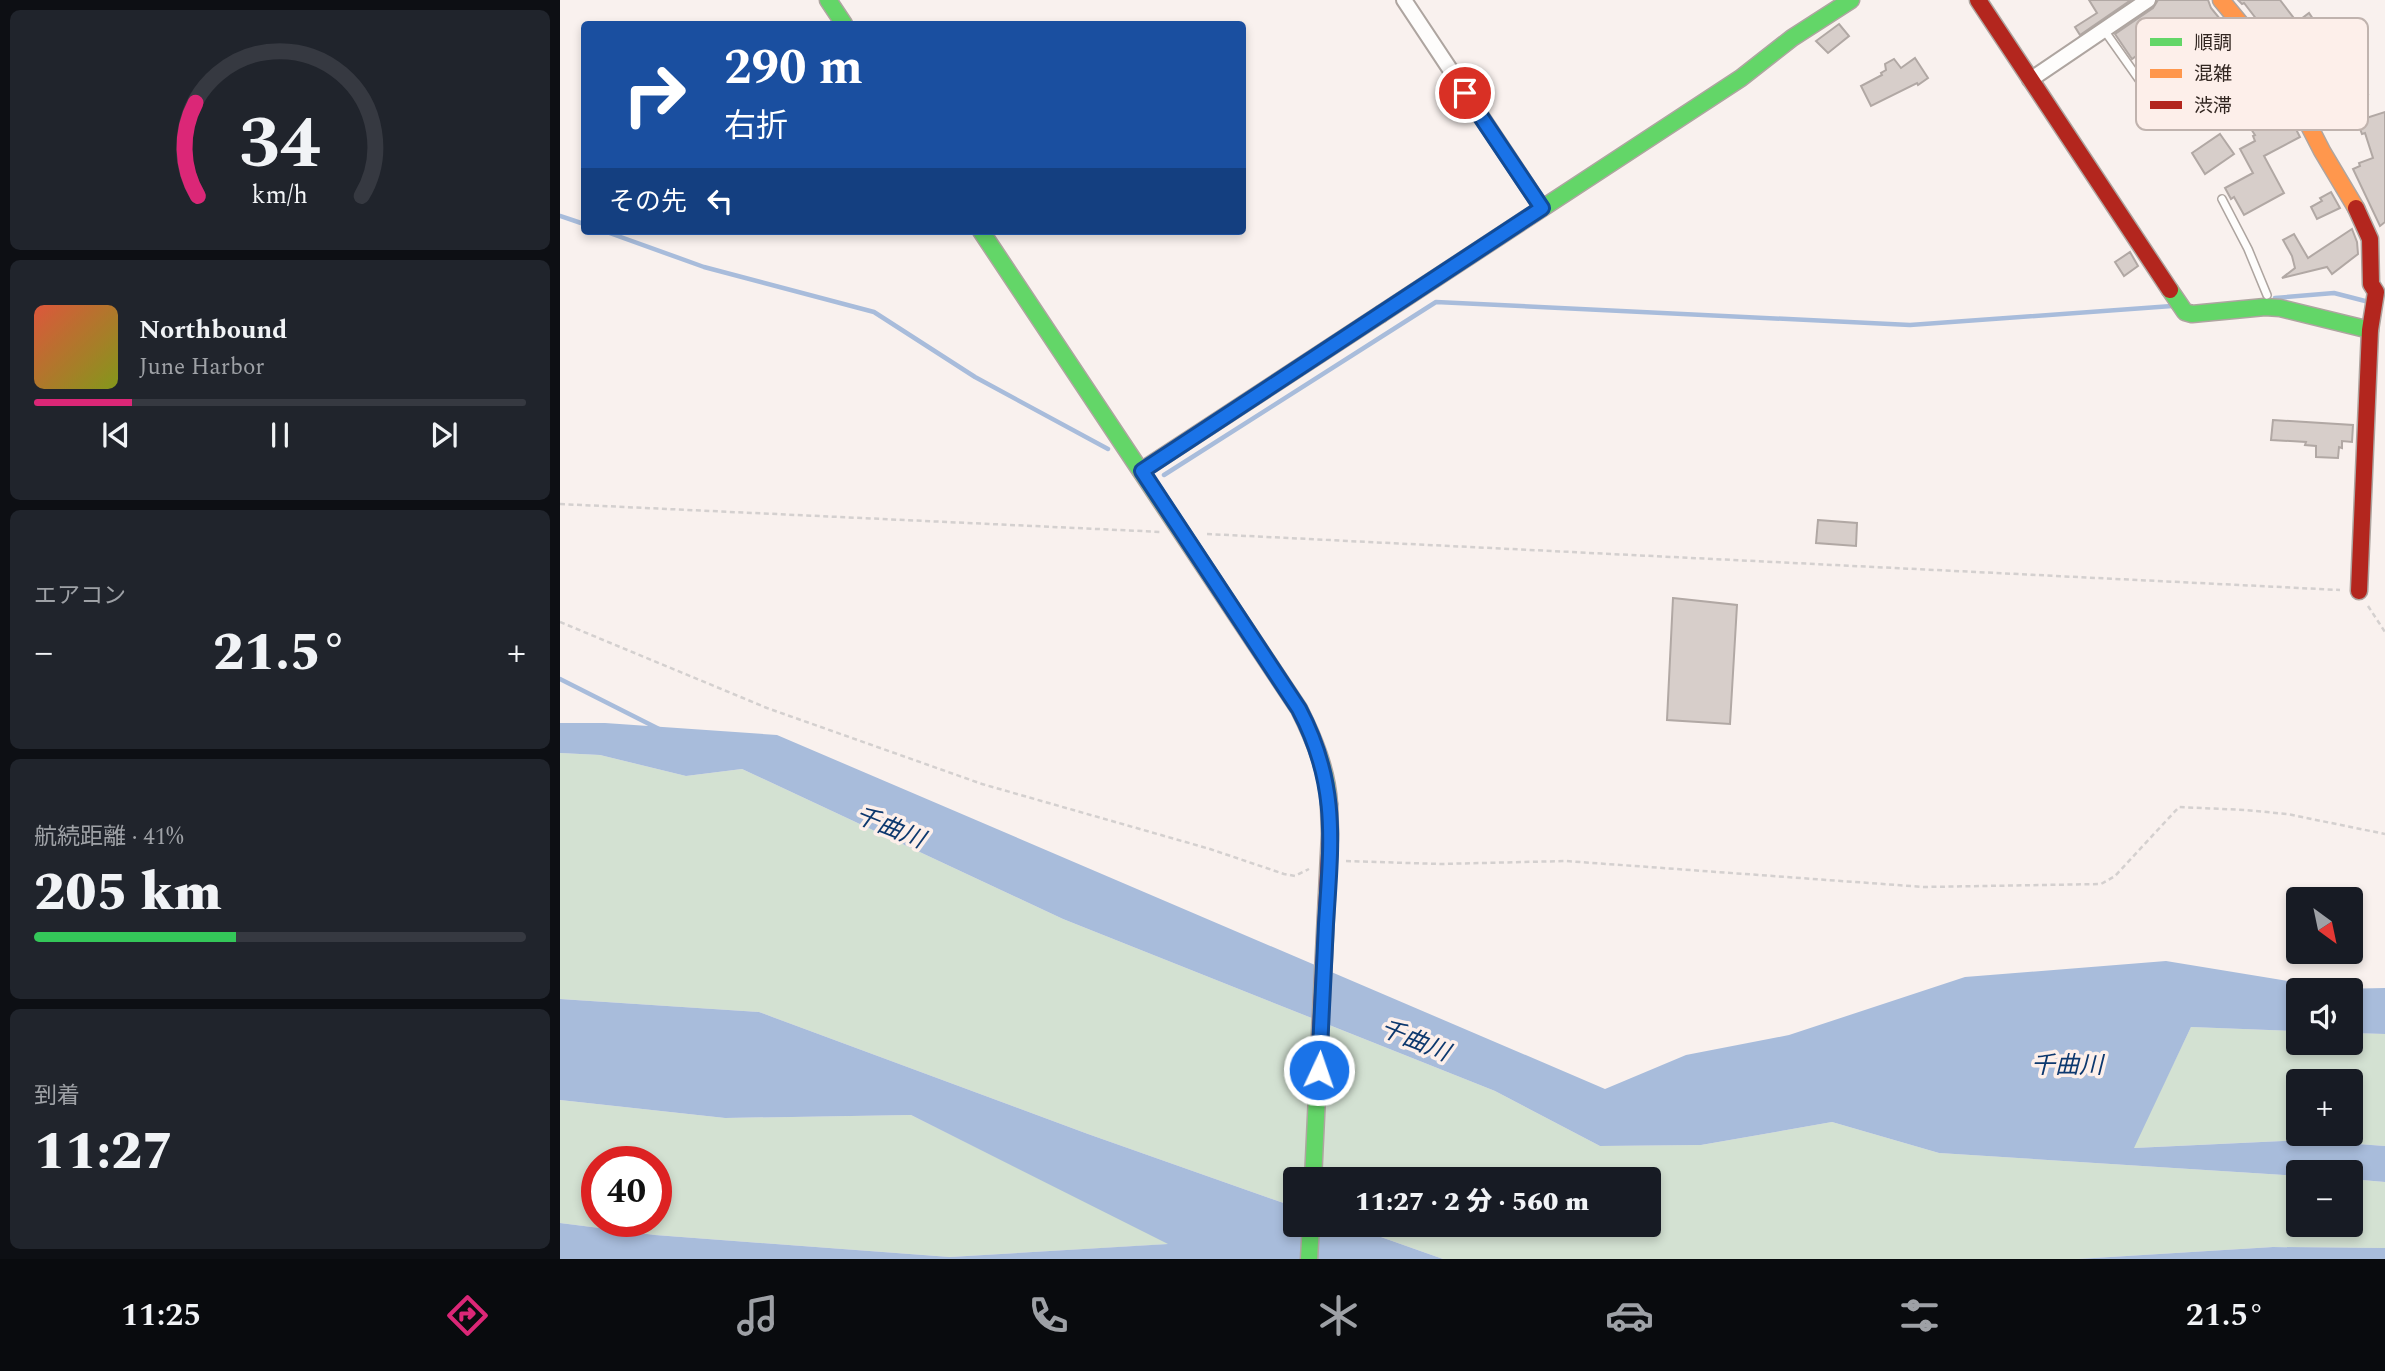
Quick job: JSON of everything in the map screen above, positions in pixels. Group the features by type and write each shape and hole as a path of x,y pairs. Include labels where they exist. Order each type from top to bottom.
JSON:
{"street":[{"path":"828,0 842,21"},
{"path":"1404,0 1542,208"},
{"path":"1142,471 1741,78 1792,38 1851,0"},
{"path":"1978,0 2180,305 2192,314 2266,301 2280,308 2370,330"},
{"path":"2030,80 2148,0"},
{"path":"2221,0 2237,18"},
{"path":"2311,130 2349,195 2370,239 2371,284 2376,292 2370,330 2359,591"},
{"path":"984,235 1259,647 1310,731 1324,769 1328,793 1330,860 1314,1167"},
{"path":"1309,1259 1310,1237"}],"lane":[{"path":"2104,30 2136,75"},
{"path":"2222,200 2248,249 2266,301"}],"path":[{"path":"560,504 2359,591 2385,632"},
{"path":"560,622 768,708 982,784 1295,876 1330,860 1440,864 1566,861 1924,887 2101,884 2115,876 2179,807 2287,814 2385,834"}],"green space":[{"path":"560,753 600,755 686,776 742,769 1063,919 1495,1091 1600,1146 1701,1145 1832,1122 1939,1153 2286,1175 2286,1237 2363,1237 2363,1180 2385,1182 2385,1248 2273,1247 2078,1259 1443,1259 1381,1237 1661,1237 1661,1167 1283,1167 1283,1203 759,1012 560,999"},
{"path":"2191,1027 2286,1031 2286,1055 2363,1055 2363,1033 2385,1034 2385,1146 2363,1144 2363,1069 2286,1069 2286,1141 2133,1148"},
{"path":"560,1100 725,1118 911,1115 1170,1244 950,1257 672,1236 672,1146 581,1146 581,1226 560,1223"}],"water":[{"name":"千曲川","path":"560,723 605,723 777,735 1605,1089 1686,1055 1789,1035 1965,977 2166,961 2286,981 2286,1031 2191,1027 2134,1148 2286,1141 2286,1146 2385,1146 2385,1182 2363,1180 2363,1160 2286,1160 2286,1175 1939,1153 1832,1122 1701,1145 1600,1146 1495,1091 1063,919 742,769 686,776 600,755 560,753"},
{"name":"千曲川","path":"2363,988 2385,988 2385,1034 2363,1033"},
{"path":"560,999 759,1012 1283,1203 1283,1237 1381,1237 1443,1259 560,1259 560,1223 581,1226 581,1237 672,1236 950,1257 1168,1244 911,1115 725,1118 560,1100"},
{"path":"2273,1247 2385,1248 2385,1259 2078,1259"}],"building":[{"path":"2089,0 2131,0 2080,35 2075,27 2097,13"},
{"path":"2158,0 2208,0 2219,18 2138,18 2153,8"},
{"path":"2238,0 2280,0 2294,18 2256,18 2244,3"},
{"path":"2136,20 2136,56 2132,59 2115,34"},
{"path":"1839,24 1849,36 1828,53 1816,41"},
{"path":"1915,58 1928,78 1871,106 1861,86 1882,75 1886,70 1885,64 1894,59 1901,68"},
{"path":"2385,112 2385,222 2380,226 2353,169 2360,166 2359,163 2373,158 2365,133 2362,134 2360,130 2368,130 2368,117"},
{"path":"2252,130 2296,130 2300,137 2264,156 2284,193 2244,215 2234,197 2231,199 2225,188 2253,173 2240,149 2255,141"},
{"path":"2220,134 2234,154 2205,174 2192,153"},
{"path":"2331,192 2340,208 2317,219 2311,207"},
{"path":"2352,229 2358,254 2332,274 2327,267 2282,278 2295,268 2283,240 2294,234 2308,258"},
{"path":"2130,252 2138,266 2124,276 2115,262"},
{"path":"2273,420 2353,425 2352,442 2342,441 2338,458 2316,457 2316,446 2305,445 2306,442 2271,440"},
{"path":"1818,520 1857,523 1856,546 1816,543"},
{"path":"1673,598 1737,605 1730,724 1667,720"}],"waterway":[{"path":"560,216 581,223"},
{"path":"615,235 704,267 874,312 975,377 1108,449"},
{"path":"2275,298 2334,293 2369,302"},
{"path":"1164,475 1436,302 1910,325 2172,306"},
{"path":"560,679 659,729"}],"traffic: fast":[{"path":"828,0 842,21"},
{"path":"1381,314 1741,78 1792,38 1851,0"},
{"path":"984,235 1299,709 1319,755 1329,804"},
{"path":"2170,290 2185,312 2192,314 2280,308 2370,330"},
{"path":"1314,1167 1319,1053"},
{"path":"1309,1259 1310,1237"}],"traffic: slow":[{"path":"2221,0 2236,18"},
{"path":"2311,130 2356,208"},
{"path":"1141,471 1381,314"}],"traffic: jam":[{"path":"1978,0 2170,290"},
{"path":"2356,208 2370,239 2371,284 2376,292 2370,330 2359,591"},
{"path":"1319,1053 1330,834 1329,804"}],"route":[{"path":"1319,1070 1330,860 1330,816 1324,769 1299,709 1142,471 1542,208 1465,93"}]}
